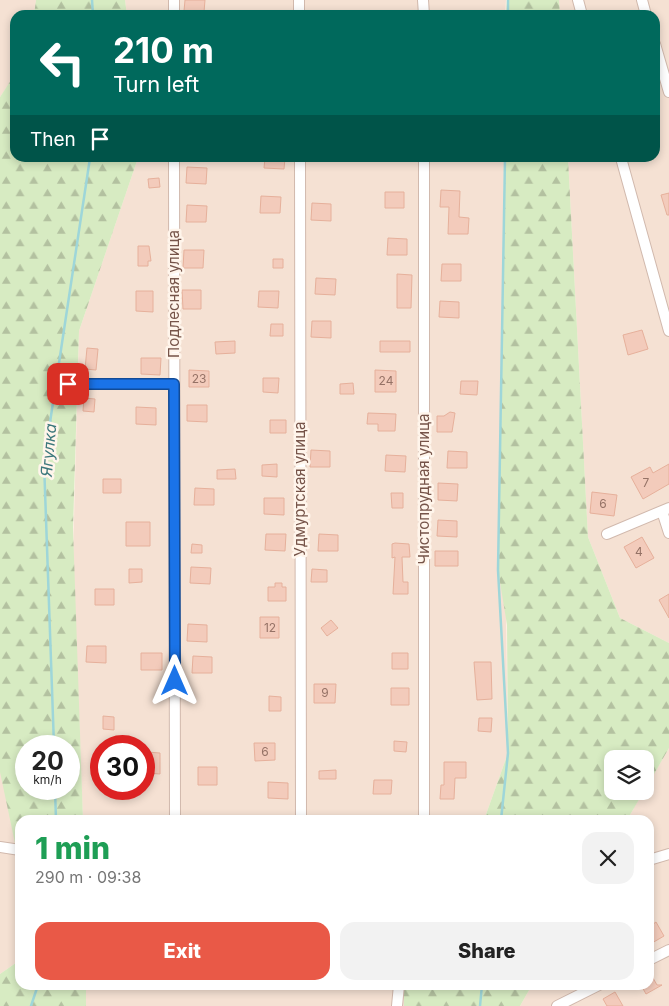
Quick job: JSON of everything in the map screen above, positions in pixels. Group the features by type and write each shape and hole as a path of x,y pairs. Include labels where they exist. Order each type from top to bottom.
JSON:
{"street":[{"path":"660,61 669,92"},
{"name":"Подлесная улица","path":"174,162 175,815"},
{"name":"Удмуртская улица","path":"300,162 301,815"},
{"name":"Чистопрудная улица","path":"424,162 424,815"},
{"path":"622,162 669,331"},
{"path":"68,384 174,384"},
{"path":"607,534 665,509 669,533"},
{"path":"0,847 15,849"},
{"path":"654,858 669,854"},
{"path":"654,958 669,950"},
{"path":"397,1006 399,990"},
{"path":"557,1006 589,990"}],"shaded area":[{"path":"0,0 36,0 35,10 10,10 10,82 0,97"},
{"path":"125,0 506,0 505,10 126,10"},
{"path":"559,0 669,0 669,643 620,618 588,537 568,162 660,162 660,10 560,10"},
{"path":"137,162 504,162 502,360 508,753 486,815 83,815 73,559 79,331"},
{"path":"669,748 669,1006 520,1006 529,990 654,990 654,815 630,815 639,800 654,800 654,774"},
{"path":"0,762 15,838 15,964 0,974"},
{"path":"86,990 404,990 404,1006 86,1006"}],"green space":[{"path":"36,0 125,0 126,10 35,10"},
{"path":"507,0 559,0 560,10 506,10"},
{"path":"10,82 10,162 137,162 79,331 73,528 83,815 15,815 15,843 0,772 0,97"},
{"path":"505,162 568,162 588,537 620,618 669,643 669,748 654,774 654,750 604,750 604,800 639,800 630,815 486,815 508,753 507,625 498,570"},
{"path":"15,964 15,990 86,990 86,1006 0,1006 0,974"},
{"path":"404,990 529,990 520,1006 404,1006"}],"building":[{"path":"185,0 205,0 204,10 184,10"},
{"path":"265,162 285,162 284,169 264,168"},
{"path":"187,167 207,168 206,184 186,183"},
{"path":"159,178 160,187 149,188 148,179"},
{"path":"441,190 460,191 459,217 469,218 468,234 448,234 449,207 440,207"},
{"path":"385,192 404,192 404,208 385,208"},
{"path":"669,193 669,215 667,215 661,195"},
{"path":"261,196 281,197 280,213 260,213"},
{"path":"312,203 331,204 331,221 311,220"},
{"path":"187,205 207,206 206,222 186,222"},
{"path":"388,238 407,239 407,255 387,255"},
{"path":"138,246 149,246 151,261 148,261 148,266 138,266"},
{"path":"184,250 204,250 203,268 183,268"},
{"path":"273,259 283,259 283,268 273,268"},
{"path":"442,264 461,264 461,281 441,281"},
{"path":"397,274 412,275 411,308 397,308"},
{"path":"316,278 336,279 335,295 315,294"},
{"path":"182,290 201,290 201,309 183,309"},
{"path":"136,291 153,291 153,312 136,311"},
{"path":"259,291 279,291 278,308 258,307"},
{"path":"440,301 459,302 459,318 439,317"},
{"path":"312,321 331,321 331,338 311,337"},
{"path":"271,324 283,324 283,336 270,336"},
{"path":"642,330 648,349 628,355 623,335"},
{"path":"235,341 235,353 216,354 215,342"},
{"path":"380,341 410,341 410,352 380,352"},
{"path":"87,348 98,349 96,370 85,369"},
{"path":"141,358 161,358 160,375 141,374"},
{"path":"189,370 209,371 209,387 189,387"},
{"path":"375,370 396,371 396,392 375,392"},
{"path":"263,378 279,378 278,393 263,392"},
{"path":"461,381 478,381 477,395 460,394"},
{"path":"353,383 354,394 340,394 340,384"},
{"path":"84,398 95,399 94,412 83,411"},
{"path":"187,405 207,405 207,422 187,421"},
{"path":"136,407 156,408 156,425 136,424"},
{"path":"450,412 455,413 452,432 437,432 437,416 444,416"},
{"path":"368,413 396,414 395,431 378,431 378,424 367,424"},
{"path":"270,420 286,420 286,433 270,433"},
{"path":"311,450 330,451 330,467 310,467"},
{"path":"448,451 467,452 467,468 447,468"},
{"path":"386,455 406,456 405,472 385,471"},
{"path":"277,464 277,477 262,476 262,465"},
{"path":"669,464 669,484 643,499 631,477 650,467 653,473"},
{"path":"235,469 236,479 217,479 217,470"},
{"path":"103,479 121,479 121,493 103,493"},
{"path":"438,483 458,484 457,501 438,500"},
{"path":"195,488 214,489 214,505 194,505"},
{"path":"592,492 617,495 614,516 590,513"},
{"path":"391,493 403,493 403,508 392,508"},
{"path":"264,498 284,498 284,515 264,514"},
{"path":"438,520 457,521 457,537 437,536"},
{"path":"126,522 150,522 150,546 126,546"},
{"path":"266,534 286,534 285,551 265,550"},
{"path":"319,534 338,535 338,551 318,551"},
{"path":"642,537 654,558 636,568 624,547"},
{"path":"192,544 202,545 202,553 191,553"},
{"path":"392,544 409,544 410,557 402,557 403,582 408,582 408,594 393,594 395,557 392,558"},
{"path":"435,551 458,551 458,566 435,566"},
{"path":"191,567 211,568 210,584 190,583"},
{"path":"129,569 142,569 142,582 129,583"},
{"path":"312,569 327,570 327,582 311,582"},
{"path":"275,583 282,583 282,587 286,587 286,601 268,601 268,587 275,587"},
{"path":"95,589 114,589 114,605 95,605"},
{"path":"669,594 669,618 659,600"},
{"path":"260,617 279,617 279,638 260,638"},
{"path":"331,620 338,628 327,636 321,628"},
{"path":"188,624 207,625 207,642 187,641"},
{"path":"87,646 106,646 106,663 86,662"},
{"path":"141,653 162,653 162,670 141,670"},
{"path":"392,653 408,653 408,669 392,669"},
{"path":"193,656 212,657 212,673 192,673"},
{"path":"474,662 491,662 492,699 477,700"},
{"path":"314,684 336,684 335,703 314,703"},
{"path":"391,688 409,688 409,705 391,705"},
{"path":"269,696 281,697 281,711 269,711"},
{"path":"103,716 114,717 114,730 103,729"},
{"path":"479,718 492,718 491,732 478,731"},
{"path":"394,741 407,742 406,752 394,751"},
{"path":"254,743 275,743 275,760 255,761"},
{"path":"155,753 160,753 160,774 155,774"},
{"path":"444,762 466,762 466,778 455,778 454,799 440,799 441,785 444,785"},
{"path":"198,767 217,767 217,785 198,785"},
{"path":"336,770 336,779 319,779 319,771"},
{"path":"374,780 392,780 391,794 373,794"},
{"path":"268,782 288,783 288,799 268,798"},
{"path":"656,922 664,936 654,942 654,923"},
{"path":"654,980 657,985 662,985 654,990"},
{"path":"644,990 653,990 646,994"},
{"path":"615,992 623,1006 607,1006 603,999"}],"waterway":[{"name":"Ягулка","path":"92,0 93,10"},
{"path":"508,0 508,10"},
{"name":"Ягулка","path":"54,735 44,462 89,162"},
{"path":"502,815 508,753 498,570 505,162"},
{"name":"Ягулка","path":"55,800 56,815"},
{"name":"Ягулка","path":"31,1006 36,990"},
{"path":"480,1006 482,990"}],"route":[{"path":"68,384 174,384 175,681"}]}
